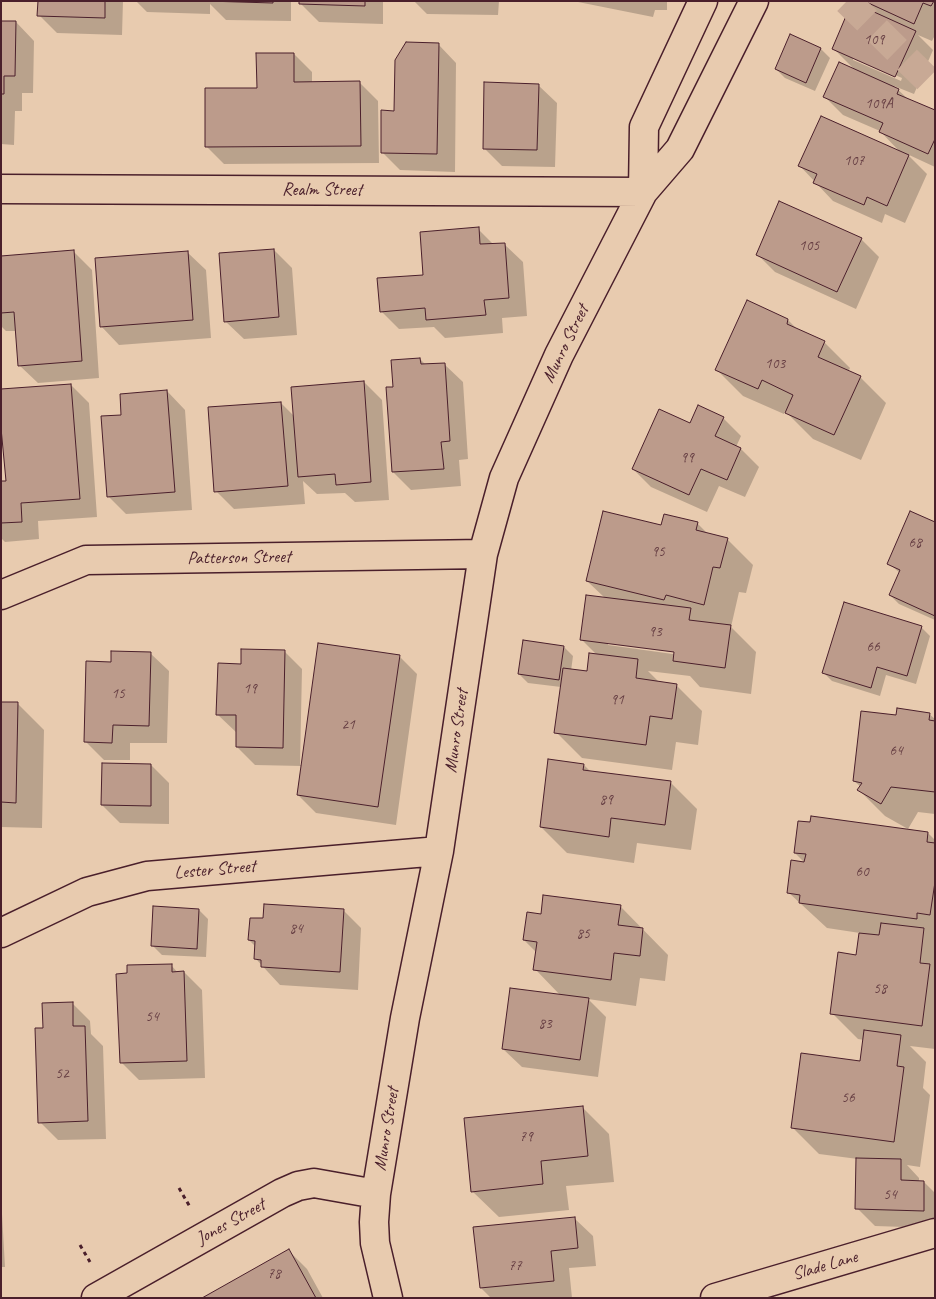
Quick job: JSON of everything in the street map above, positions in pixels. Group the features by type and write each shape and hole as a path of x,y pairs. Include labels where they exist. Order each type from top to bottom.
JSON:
{"street":[{"name":"Munro Street","path":"643,192 644,127 703,1"},
{"name":"Munro Street","path":"388,1298 375,1243 376,1194 405,1018 439,851 483,554 504,478 559,355 643,192 680,149 754,1"},
{"name":"Realm Street","path":"1,189 643,192"},
{"name":"Patterson Street","path":"1,595 86,560 483,554"},
{"name":"Lester Street","path":"1,933 88,892 147,876 439,851"},
{"name":"Jones Street","path":"96,1298 282,1193 298,1186 314,1183 376,1194"},
{"name":"Slade Lane","path":"715,1298 935,1233"}],"building":[{"path":"38,1 105,1 105,18 37,16"},
{"path":"206,1 273,1 273,3"},
{"path":"299,1 365,1 365,6 299,4"},
{"path":"864,1 934,1 931,6 923,3 914,24"},
{"path":"852,2 916,31 895,77 832,49"},
{"path":"1,21 16,21 15,76 4,76 4,94 1,94"},
{"path":"790,34 821,48 806,83 775,69"},
{"path":"406,42 439,43 437,154 381,153 381,110 394,111 395,60"},
{"path":"256,53 294,53 294,82 360,81 361,146 205,147 205,88 257,88"},
{"path":"839,62 899,89 897,94 935,110 935,139 928,154 879,132 883,123 823,97"},
{"path":"484,82 539,84 537,150 483,149"},
{"path":"821,116 909,155 887,206 867,197 864,205 813,183 817,174 798,166"},
{"path":"779,201 862,238 837,292 756,255"},
{"path":"479,227 480,244 505,243 509,298 484,300 486,315 426,320 425,308 380,312 377,278 423,275 420,232"},
{"path":"274,249 279,317 224,322 219,253"},
{"path":"74,250 82,361 18,366 14,312 1,313 1,256"},
{"path":"188,251 193,320 100,327 95,258"},
{"path":"747,300 788,319 787,324 825,341 818,357 861,376 834,435 785,413 793,395 762,380 758,389 715,370"},
{"path":"420,358 421,364 445,363 450,441 441,442 444,469 392,472 386,387 393,387 391,360"},
{"path":"364,381 371,482 336,485 335,474 298,477 291,387"},
{"path":"71,384 80,499 21,503 22,522 1,523 1,481 6,481 1,428 1,389"},
{"path":"167,390 175,492 107,497 101,416 121,415 120,394"},
{"path":"281,402 288,486 214,492 208,407"},
{"path":"698,405 724,417 715,436 741,448 727,480 701,469 689,495 632,469 659,409 690,423"},
{"path":"603,511 661,525 664,514 698,522 696,530 728,538 720,568 713,567 704,605 666,595 664,600 586,581"},
{"path":"910,511 935,522 935,616 889,595 900,570 887,564"},
{"path":"586,595 691,608 689,620 731,625 725,668 673,661 674,652 580,640"},
{"path":"844,602 922,626 907,676 877,667 871,688 822,673"},
{"path":"523,640 564,646 559,680 518,674"},
{"path":"318,643 400,655 378,807 297,795"},
{"path":"241,649 285,650 283,748 236,747 236,715 216,715 218,663 241,664"},
{"path":"111,651 151,652 149,726 113,725 112,743 84,742 86,661 111,662"},
{"path":"589,653 638,659 636,678 677,684 672,719 650,716 646,745 554,733 563,668 587,671"},
{"path":"1,702 18,702 16,803 1,802"},
{"path":"897,708 930,713 929,720 935,721 935,792 891,787 881,804 857,790 862,783 853,781 861,711 896,715"},
{"path":"548,759 584,764 583,770 671,781 665,825 611,818 609,837 540,827"},
{"path":"102,763 151,764 151,806 101,805"},
{"path":"811,816 928,832 927,842 935,843 935,882 930,915 917,913 917,919 799,903 800,895 787,893 791,860 804,862 806,854 794,853 798,821 810,822"},
{"path":"543,895 621,905 618,925 643,928 640,956 614,953 611,980 533,970 537,942 523,940 527,912 541,914"},
{"path":"264,904 344,909 340,972 261,967 261,960 254,959 255,941 248,940 250,918 263,918"},
{"path":"153,906 199,909 197,949 151,946"},
{"path":"881,923 924,928 920,963 930,964 922,1026 830,1014 838,952 856,955 859,933 879,935"},
{"path":"172,964 172,972 184,971 187,1061 120,1063 116,974 127,973 127,965"},
{"path":"510,988 589,998 580,1060 502,1049"},
{"path":"73,1002 73,1026 85,1026 88,1121 38,1123 35,1028 43,1028 42,1003"},
{"path":"864,1030 901,1035 897,1066 904,1067 894,1142 791,1128 801,1053 860,1061"},
{"path":"583,1106 588,1156 541,1161 543,1184 471,1192 464,1118"},
{"path":"856,1158 901,1159 901,1180 924,1181 924,1211 855,1209"},
{"path":"575,1217 578,1248 551,1251 554,1281 480,1288 473,1227"},
{"path":"289,1249 316,1298 202,1298"}],"tunnel":[{"path":"847,1 935,87"}]}
